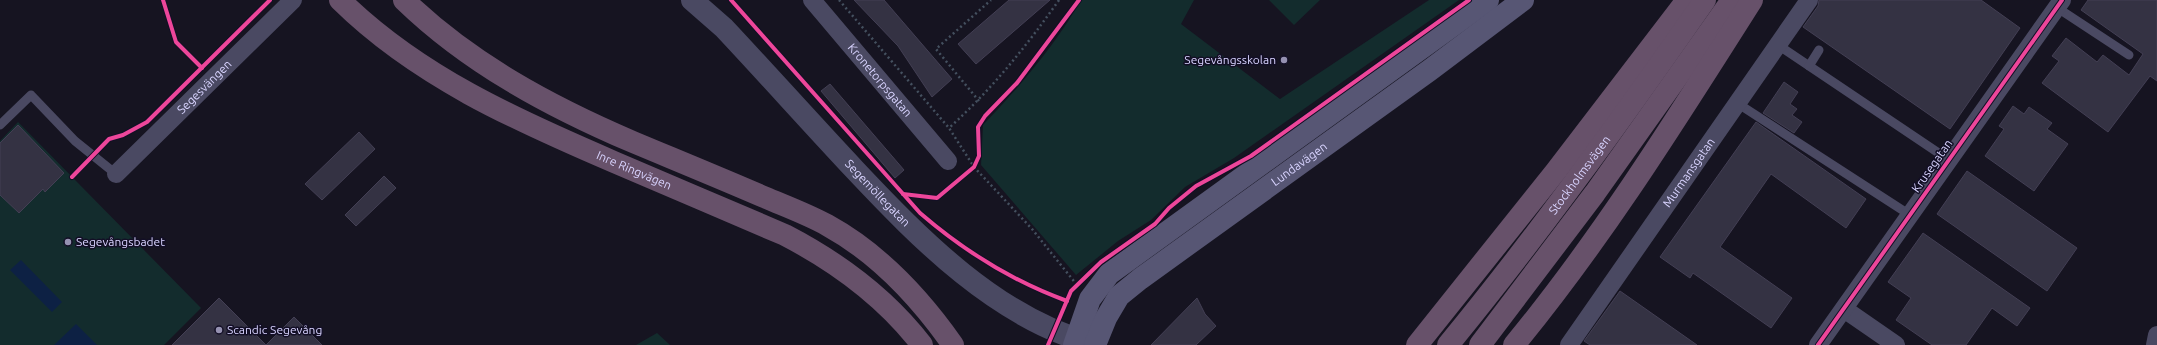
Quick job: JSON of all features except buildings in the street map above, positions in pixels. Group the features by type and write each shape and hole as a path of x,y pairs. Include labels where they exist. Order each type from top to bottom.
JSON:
{"highway":[{"path":"404,0 450,41 492,70 537,96 631,141 827,225 872,256 904,284 953,345"},
{"path":"1417,345 1556,171 1688,0"},
{"name":"Stockholmsvägen","path":"1448,345 1541,227 1627,112 1705,0"},
{"name":"Stockholmsvägen","path":"1480,345 1595,193 1732,0"},
{"path":"1514,345 1544,308 1600,233 1752,0"},
{"name":"Inre Ringvägen","path":"341,2 402,52 469,96 533,128 784,235 816,251 867,287 891,309 922,345"}],"main road":[{"name":"Lundavägen","path":"1085,343 1090,299 1110,274 1488,0"},
{"name":"Lundavägen","path":"1085,343 1106,318 1119,296 1140,279 1430,70 1523,0"}],"street":[{"name":"Segesvängen","path":"116,174 293,0"},
{"name":"Segemöllegatan","path":"692,0 730,34 914,232 951,264 1015,308 1055,330 1085,343"},
{"name":"Kronetorpsgatan","path":"812,0 948,161"},
{"name":"Murmansgatan","path":"1569,345 1809,0"},
{"name":"Krusegatan","path":"1818,345 2059,4"},
{"path":"1844,309 1896,345"},
{"path":"2155,345 2157,336"}],"lane":[{"path":"2059,4 2130,55"},
{"path":"1778,45 1949,160"},
{"path":"1809,66 1819,50"},
{"path":"0,125 31,95 76,141 116,174"},
{"path":"1737,103 1910,215"}],"path":[{"path":"163,0 176,42 202,68"},
{"path":"839,0 949,128 974,167 1032,229 1076,286 1080,281"},
{"path":"979,101 936,49 992,0"},
{"path":"949,128 979,101 1030,41 1059,0"},
{"path":"948,161 974,167"},
{"path":"968,172 974,167 976,162"}],"green space":[{"path":"1081,0 1194,0 1181,24 1280,99 1429,0 1459,0 1234,158 1185,187 1151,220 1118,241 1076,275 981,165 983,125 1036,66 1060,34"},
{"path":"1269,0 1320,0 1294,25"},
{"name":"Segevångsbadet","path":"18,122 201,308 164,345 0,345 0,141"},
{"path":"657,333 670,345 636,345"}],"water":[{"path":"21,260 62,302 52,312 10,270"},
{"path":"76,324 97,345 54,345"}],"cycle path":[{"path":"163,0 176,42 202,68"},
{"path":"72,177 109,139 123,135 147,122 270,0"},
{"path":"731,0 920,213 954,240 989,264 1027,284 1067,301"},
{"path":"903,194 937,198 974,167 979,156 978,127 985,116 1017,83 1079,0"},
{"path":"1048,345 1071,291 1101,262 1155,224 1169,208 1196,186 1251,156 1469,0"},
{"path":"1818,345 2062,0"}],"place":[{"name":"Segevångsskolan","path":"1284,60"},
{"name":"Segevångsbadet","path":"68,242"},
{"name":"Scandic Segevång","path":"219,330"}]}
